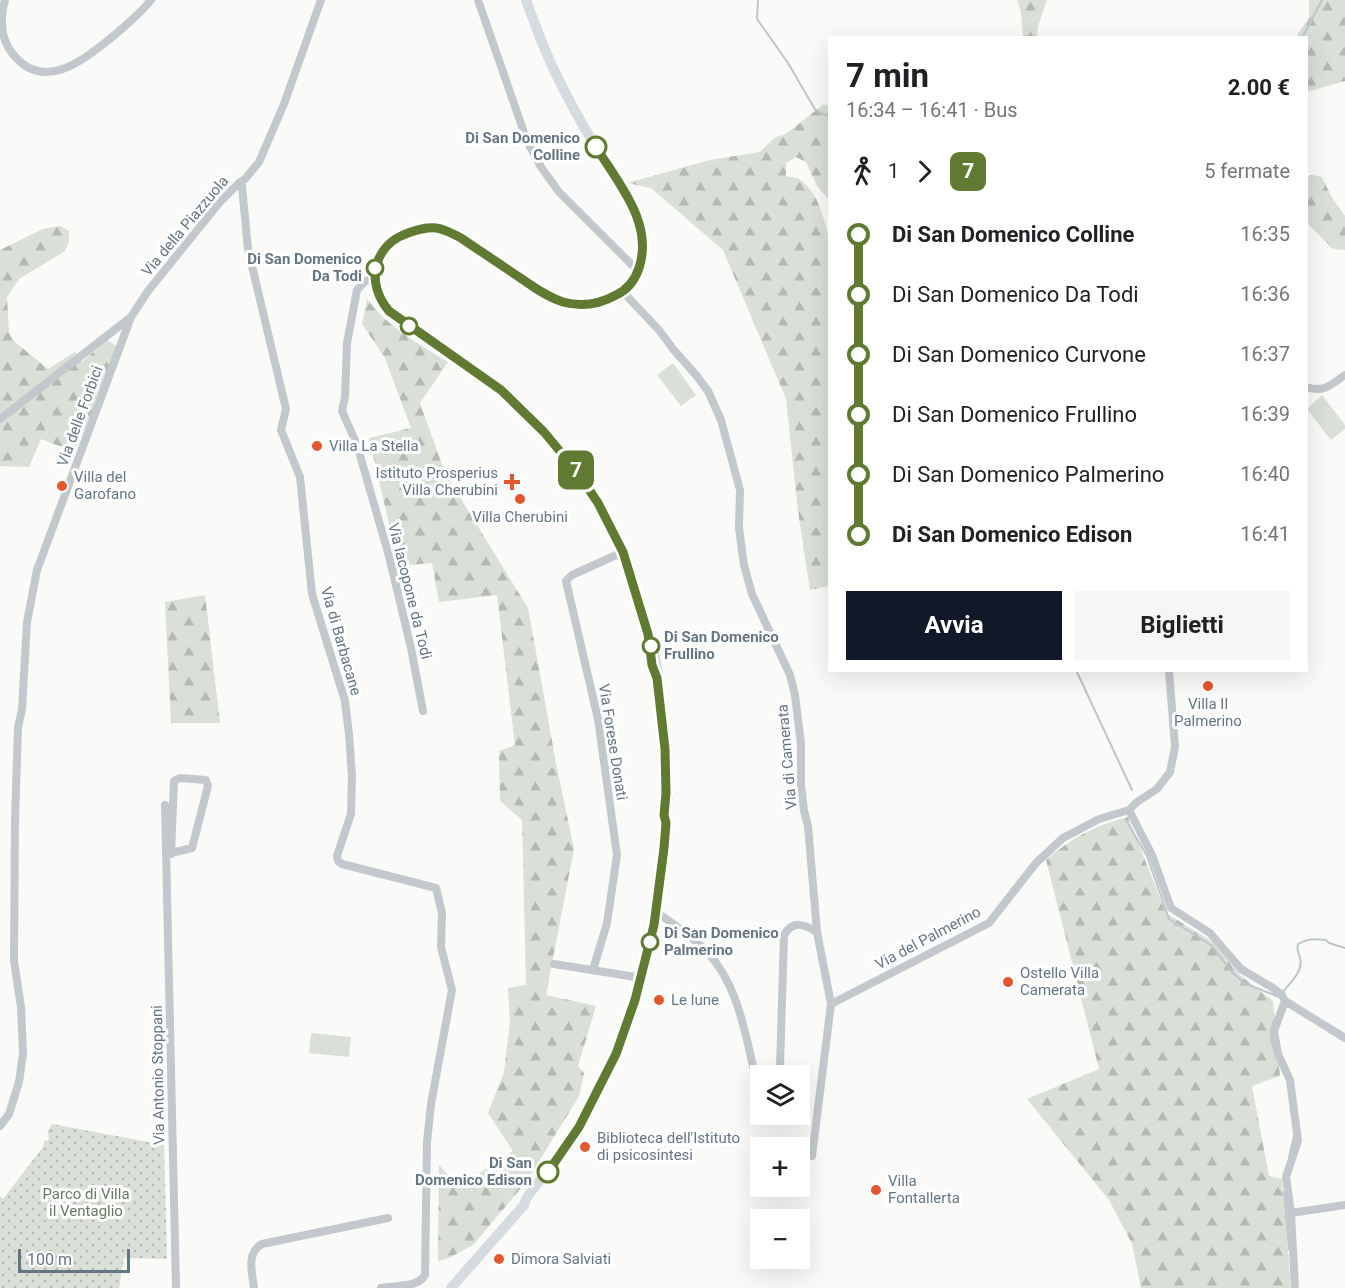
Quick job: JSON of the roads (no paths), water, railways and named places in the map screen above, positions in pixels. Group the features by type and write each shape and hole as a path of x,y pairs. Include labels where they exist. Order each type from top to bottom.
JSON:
{"main road":[{"path":"451,1288 543,1179 579,1127 601,1085 624,1033 645,965 650,957 649,947 657,912 666,823 664,815 665,749 657,665 623,552 598,503 552,440 525,411 501,390 389,311 380,296 375,279 377,260 384,249 395,238 423,228 448,231 540,291 562,302 596,304 623,292 638,271 643,255 644,240 636,214 563,88 526,0"},
{"path":"443,1288 462,1274"}],"street":[{"path":"6,0 2,14 2,27 10,50 18,59 32,68 55,71 69,68 92,53 131,21 151,0"},
{"name":"Via della Piazzuola","path":"0,419 131,317 148,291 220,202 245,179 259,162 284,104 321,0"},
{"path":"478,0 527,141 541,167 559,192 638,271"},
{"name":"Via di Barbacane","path":"239,183 242,186 248,249 286,409 281,430 300,477 312,594 345,701 352,776 351,814 337,856 338,861 342,864 436,888 441,913 441,947 452,990 431,1104 427,1142 425,1275 423,1280 417,1283 381,1288"},
{"name":"Via Iacopone da Todi","path":"375,279 365,281 357,290 347,343 345,397 342,411 357,445 389,556 423,711"},
{"name":"Via di Camerata","path":"623,292 659,330 708,391 721,420 740,490 739,528 744,565 752,594 790,675 795,695 801,744 801,785 808,826 817,932 831,1004 812,1156"},
{"name":"Via delle Forbici","path":"0,1126 9,1114 20,1082 23,1054 21,1006 14,961 15,819 18,728 22,709 30,602 37,570 131,317"},
{"path":"1308,387 1324,389 1345,375"},
{"name":"Via Forese Donati","path":"593,970 607,923 617,855 598,719 566,580 572,575 623,552"},
{"name":"Via del Palmerino","path":"831,1004 989,923 1036,863 1063,838 1093,822 1129,810 1157,789 1164,782 1172,766 1175,747 1169,672"},
{"path":"166,861 171,860 171,853 174,781 180,778 206,780 208,786 192,848 171,853"},
{"name":"Via Antonio Stoppani","path":"165,805 176,1288"},
{"path":"1129,810 1152,855 1171,908 1210,933 1242,969 1273,988 1282,995 1285,1001 1345,1038"},
{"path":"657,912 709,953 719,968 738,1005 753,1065"},
{"path":"654,925 663,923 676,925"},
{"path":"780,1065 784,935 796,924 817,932"},
{"path":"554,964 642,978"},
{"path":"1285,1001 1274,1031 1278,1054 1290,1080 1298,1141 1286,1177 1291,1213 1295,1288"},
{"path":"1291,1213 1345,1205"},
{"path":"254,1288 252,1254 256,1247 388,1218"}],"waterway":[{"path":"758,0 757,19 788,63 816,111 828,116"},
{"path":"1303,36 1322,0"},
{"path":"1077,672 1132,790"},
{"path":"1127,822 1147,856 1169,919 1211,945 1232,972 1244,983 1279,997"},
{"path":"1282,993 1300,968 1298,944 1315,939 1326,940 1345,948"},
{"path":"1271,1029 1275,1018"},
{"path":"1271,1035 1273,1047"},
{"path":"1289,1157 1294,1136"},
{"path":"1284,1192 1289,1249"}],"place":[{"name":"Di San Domenico Colline","path":"596,147"},
{"name":"Di San Domenico Da Todi","path":"375,268"},
{"name":"Villa La Stella","path":"317,446"},
{"name":"Istituto Prosperius Villa Cherubini","path":"512,482"},
{"name":"Villa del Garofano","path":"62,486"},
{"name":"Villa Cherubini","path":"520,499"},
{"name":"Di San Domenico Frullino","path":"651,646"},
{"name":"Villa Il Palmerino","path":"1208,686"},
{"name":"Di San Domenico Palmerino","path":"650,942"},
{"name":"Ostello Villa Camerata","path":"1008,982"},
{"name":"Le lune","path":"659,1000"},
{"name":"Biblioteca dell'Istituto di psicosintesi","path":"585,1147"},
{"name":"Di San Domenico Edison","path":"548,1172"},
{"name":"Villa Fontallerta","path":"876,1190"},
{"name":"Dimora Salviati","path":"499,1259"}],"park label":[{"name":"Parco di Villa il Ventaglio","path":"86,1202"}]}
